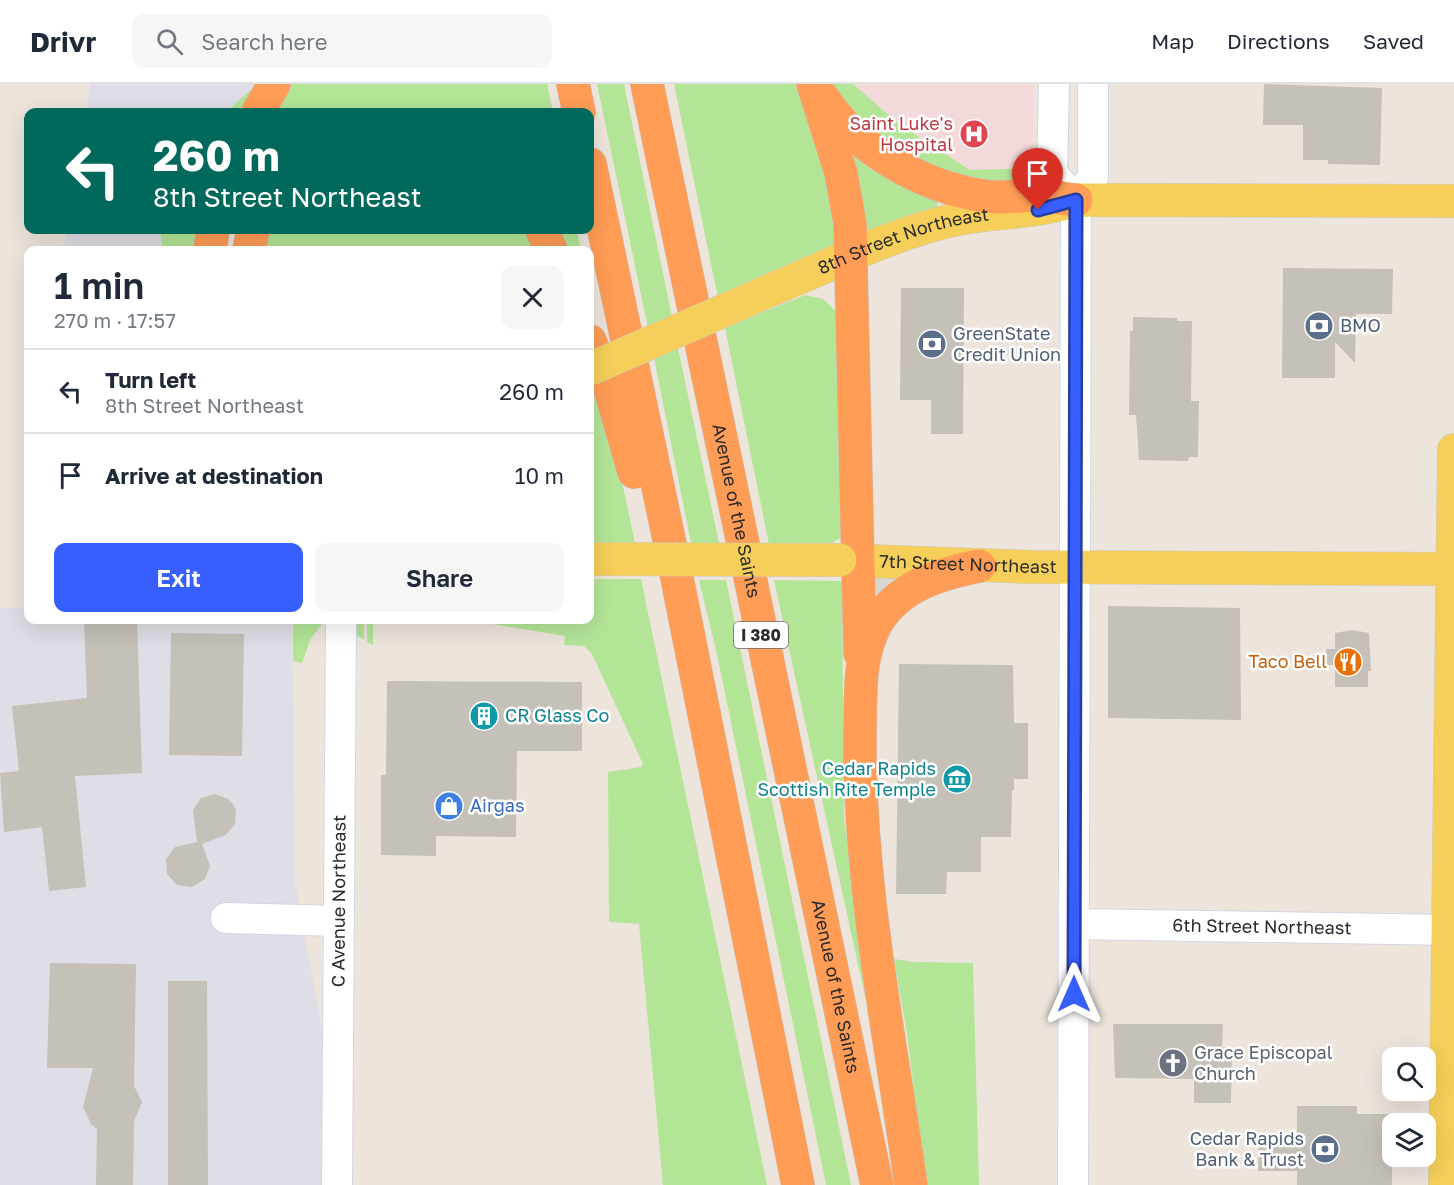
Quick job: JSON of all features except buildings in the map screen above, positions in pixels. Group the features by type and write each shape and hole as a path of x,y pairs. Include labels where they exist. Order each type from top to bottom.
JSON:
{"highway":[{"path":"260,108 274,84"},
{"path":"573,84 578,108"},
{"name":"Avenue of the Saints","path":"647,84 876,1185"},
{"path":"814,84 843,121 870,146 935,184 986,197 1038,195 1076,200"},
{"path":"814,84 847,198 851,256 850,561 861,672 860,783 866,879 911,1185"},
{"path":"594,183 798,1185"},
{"path":"594,350 610,388 698,687"},
{"path":"861,672 870,638 878,622 897,599 920,583 956,570 979,566"}],"main road":[{"name":"8th Street Northeast","path":"594,367 851,256 948,221 994,213 1038,210 1076,200 1454,201"},
{"path":"1445,1185 1451,930 1454,450"},
{"name":"7th Street Northeast","path":"594,559 850,561 1075,568 1453,569"}],"street":[{"path":"1054,84 1052,174 1076,200"},
{"path":"1073,1185 1076,200 1093,177 1093,84"},
{"name":"C Avenue Northeast","path":"337,1185 341,624"},
{"path":"226,918 339,921"},
{"name":"6th Street Northeast","path":"1074,924 1451,930"}],"shaded area":[{"path":"90,84 257,84 230,108 87,108"},
{"name":"Saint Luke's Hospital","path":"852,84 1034,84 1032,168 971,170 899,124"},
{"path":"67,234 160,234 162,246 64,246"},
{"path":"868,577 896,577 873,598"},
{"path":"0,608 24,608 24,624 292,624 295,883 323,1034 322,1185 0,1185"}],"green space":[{"path":"257,84 248,108 230,108"},
{"path":"287,84 547,84 552,108 274,108"},
{"path":"597,84 624,84 672,317 648,328"},
{"path":"674,84 800,84 819,125 841,243 718,298"},
{"path":"829,84 853,84 899,124 970,170 1032,168 1033,172 1016,183 985,185 904,155 860,121"},
{"path":"849,151 937,201 938,208 866,237"},
{"path":"160,234 201,234 199,246 162,246"},
{"path":"263,234 536,234 542,246 260,246"},
{"path":"553,234 578,234 580,246 558,246"},
{"path":"805,295 823,299 839,314 842,537 830,544 769,544 725,328"},
{"path":"678,348 719,543 691,543 654,358"},
{"path":"596,383 615,449 635,543 594,542 594,384"},
{"path":"594,579 641,579 767,1185 663,1185 639,924 609,922 608,772 641,767 643,764 592,654 584,646 564,645 565,636 492,624 594,624"},
{"path":"699,580 726,580 851,1185 826,1185 718,659"},
{"path":"774,580 842,581 844,820 865,957 868,1010"},
{"path":"293,624 322,624 310,640 302,663 293,661"},
{"path":"356,624 364,624 364,640 356,635"},
{"path":"367,624 373,624 373,645 367,642"},
{"path":"894,959 916,962 973,963 979,1185 926,1185 907,1034"}],"place":[{"name":"Saint Luke's Hospital","path":"974,134"},
{"name":"BMO","path":"1319,326"},
{"name":"GreenState Credit Union","path":"932,344"},
{"name":"Taco Bell","path":"1348,662"},
{"name":"CR Glass Co","path":"484,716"},
{"name":"Cedar Rapids Scottish Rite Temple","path":"957,779"},
{"name":"Airgas","path":"449,806"},
{"name":"Grace Episcopal Church","path":"1173,1063"},
{"name":"Cedar Rapids Bank & Trust","path":"1325,1149"}],"route":[{"path":"1038,210 1076,200 1074,994"}]}
